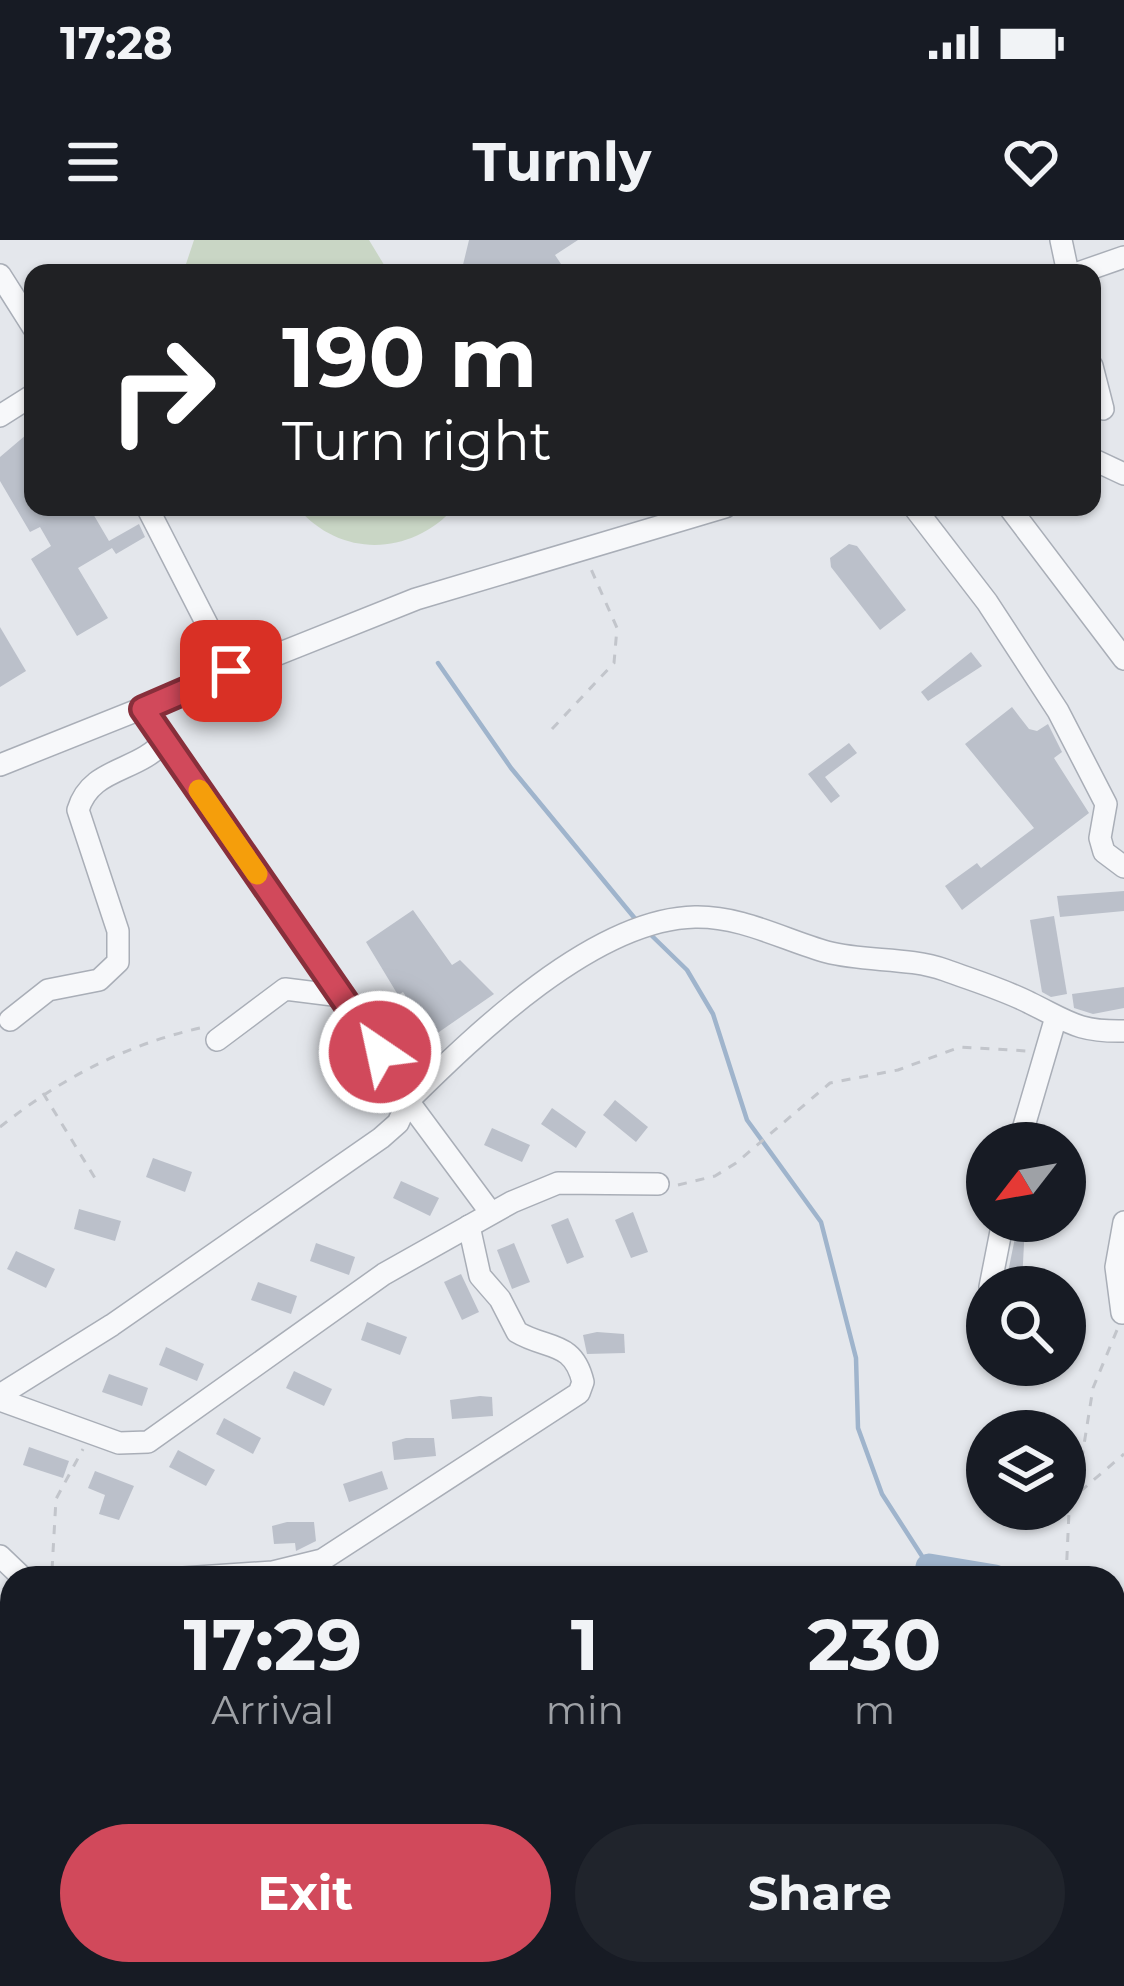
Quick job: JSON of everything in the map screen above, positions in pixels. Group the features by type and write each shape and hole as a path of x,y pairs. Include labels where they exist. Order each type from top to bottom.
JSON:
{"street":[{"path":"0,275 24,313"},
{"path":"152,516 231,671"},
{"path":"0,766 416,599 696,516"},
{"path":"921,516 988,602 1058,710 1106,804 1100,838 1103,852 1124,867"},
{"path":"1017,516 1124,659"},
{"path":"143,709 341,996 407,1101 491,1213"},
{"path":"10,1020 48,990 99,980 118,962 118,931 78,810 94,781 140,762 165,740"},
{"path":"0,1397 382,1138 398,1123 407,1101 463,1047 597,949 632,931 692,917 777,932 824,951 941,969 1053,1027 1124,1031"},
{"path":"223,1034 285,989 341,996"},
{"path":"1024,1122 1053,1027"},
{"path":"0,1397 91,1434 128,1445 148,1442 384,1274 491,1213 558,1183 658,1184"},
{"path":"1122,1312 1117,1267 1124,1222"},
{"path":"298,1566 322,1560 579,1393 583,1382 572,1357 562,1346 517,1332 500,1299 479,1276 469,1226"}],"path":[{"path":"553,729 614,663 617,628 597,591 587,550"},
{"path":"658,1184 715,1176 830,1083 898,1070 960,1047 1024,1053 1053,1027"},
{"path":"0,1127 43,1092 101,1060 197,1029 223,1034"},
{"path":"43,1092 98,1184"},
{"path":"1086,1436 1094,1388 1122,1312"},
{"path":"52,1566 56,1499 91,1434"},
{"path":"1086,1486 1124,1454"},
{"path":"1067,1566 1068,1530"}],"green space":[{"path":"194,240 369,240 384,264 186,264"},
{"path":"306,516 445,516 418,535 376,545 334,536"}],"building":[{"path":"469,240 578,240 555,255 561,264 463,264"},
{"path":"24,437 24,516 94,516 109,541 139,524 145,537 116,554 112,548 78,568 108,618 77,636 31,559 51,546 40,527 30,532 0,481 0,457"},
{"path":"849,544 857,546 906,610 880,630 831,567 830,558"},
{"path":"0,627 26,671 0,687"},
{"path":"971,652 982,666 928,701 921,692"},
{"path":"1012,707 1029,729 1037,731 1048,724 1062,752 1054,758 1089,813 962,910 945,886 977,863 981,868 1034,828 965,744"},
{"path":"849,743 857,753 825,777 840,796 831,803 808,774"},
{"path":"1124,891 1124,911 1060,917 1057,896"},
{"path":"413,910 452,965 460,960 494,994 426,1041 415,1023 421,1019 403,992 398,995 366,942"},
{"path":"1054,916 1067,994 1051,997 1042,992 1030,920"},
{"path":"1124,987 1124,1008 1093,1014 1074,1008 1072,994"},
{"path":"615,1100 648,1127 636,1142 603,1115"},
{"path":"552,1108 586,1132 576,1148 541,1124"},
{"path":"492,1128 530,1145 522,1162 484,1145"},
{"path":"153,1158 192,1172 185,1192 146,1177"},
{"path":"401,1181 439,1198 430,1216 393,1198"},
{"path":"79,1209 121,1221 115,1241 74,1229"},
{"path":"633,1212 648,1252 631,1258 615,1220"},
{"path":"568,1218 584,1257 567,1264 551,1225"},
{"path":"1014,1242 1024,1242 1023,1266 1009,1266"},
{"path":"316,1243 355,1257 349,1275 310,1261"},
{"path":"514,1243 530,1282 512,1289 497,1250"},
{"path":"16,1251 55,1269 46,1288 7,1269"},
{"path":"461,1274 479,1312 462,1320 444,1282"},
{"path":"258,1282 297,1296 291,1314 251,1300"},
{"path":"367,1322 407,1337 400,1355 361,1340"},
{"path":"624,1334 625,1353 587,1354 583,1335"},
{"path":"166,1347 204,1364 197,1381 159,1365"},
{"path":"294,1371 332,1389 324,1406 286,1388"},
{"path":"109,1374 148,1388 142,1406 102,1392"},
{"path":"492,1397 493,1416 452,1419 450,1400"},
{"path":"224,1418 261,1438 253,1454 216,1434"},
{"path":"434,1438 436,1456 394,1460 392,1442"},
{"path":"29,1447 69,1461 63,1478 23,1465"},
{"path":"178,1450 215,1470 206,1486 169,1467"},
{"path":"95,1471 134,1486 119,1520 99,1514 105,1495 88,1488"},
{"path":"382,1471 388,1489 349,1502 343,1484"},
{"path":"314,1522 316,1541 296,1551 295,1543 274,1544 272,1526"}],"waterway":[{"path":"438,663 511,768 637,921"},
{"path":"650,934 687,970 713,1014 747,1120 821,1222 856,1358 858,1428 882,1494 928,1566"}],"slow traffic":[{"path":"199,790 257,874"}],"route":[{"path":"231,671 143,709 380,1052"}]}
